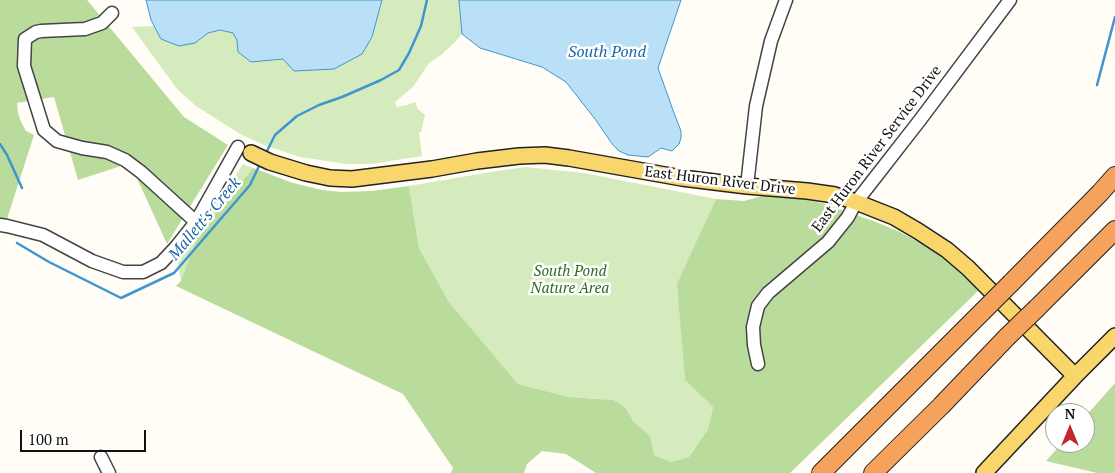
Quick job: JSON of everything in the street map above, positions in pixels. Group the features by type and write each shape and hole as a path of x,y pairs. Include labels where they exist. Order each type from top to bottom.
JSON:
{"highway":[{"path":"821,473 1115,176"},
{"path":"873,473 1115,230"}],"main road":[{"name":"East Huron River Drive","path":"244,150 270,162 330,178 352,179 432,169 477,161 545,155 682,178 835,195 894,218 947,250 968,268 1075,376"},
{"path":"984,473 1115,336"}],"street":[{"path":"747,186 756,106 771,41 786,0"},
{"name":"East Huron River Service Drive","path":"758,364 754,345 754,327 758,306 768,293 828,242 856,202 1010,0"},
{"path":"112,14 102,23 85,29 41,31 36,32 25,40 24,66 44,130 57,141 107,152 125,160 196,222"},
{"path":"0,226 43,235 92,261 123,272 143,272 161,263 176,247 196,222 244,150"},
{"path":"101,458 109,473"}],"green space":[{"path":"0,0 87,0 184,117 228,145 167,244 130,163 78,180 54,97 17,103 21,122 26,131 34,135 7,219 0,219"},
{"path":"382,0 459,0 462,34 441,55 429,63 413,87 395,102 397,107 415,102 418,109 425,115 421,132 419,132 422,156 371,164 347,164 300,157 264,145 240,134 196,106 177,89 132,27 155,26 161,38 195,43 208,33 220,30 233,33 237,40 238,52 372,37"},
{"path":"243,164 253,168 199,232 181,282 178,263"},
{"name":"South Pond Nature Area","path":"525,167 584,173 716,199 678,284 685,380 713,407 708,429 689,457 671,462 654,455 649,436 633,421 625,407 613,400 569,397 518,384 449,302 419,248 409,186"},
{"path":"253,168 293,183 322,190 341,192 372,191 409,186 419,248 449,302 518,384 569,397 613,400 625,407 633,421 650,436 654,455 671,462 689,457 708,429 713,407 685,380 677,284 716,199 744,201 765,195 822,203 900,232 934,250 965,276 978,291 790,473 596,473 566,454 542,451 527,464 524,473 451,473 453,468 403,394 176,286 181,281 199,232"},
{"path":"1115,383 1115,473 1097,473 1046,461 1053,453 1095,453 1095,406"}],"water":[{"path":"146,0 382,0 372,37 362,54 334,69 294,71 283,59 251,62 238,52 237,40 233,33 220,30 208,33 195,43 179,46 161,39 151,20"},
{"name":"South Pond","path":"459,0 681,0 658,68 681,131 679,144 672,151 661,148 648,157 628,155 619,151 566,82 542,67 480,48 462,34"}],"waterway":[{"name":"Mallett's Creek","path":"265,155 275,135 297,116 381,80 399,70 421,26 427,0"},
{"path":"1097,85 1115,17"},
{"name":"Mallett's Creek","path":"0,144 22,188"},
{"name":"Mallett's Creek","path":"17,243 49,262 121,298 174,273 250,185 260,164"}]}
